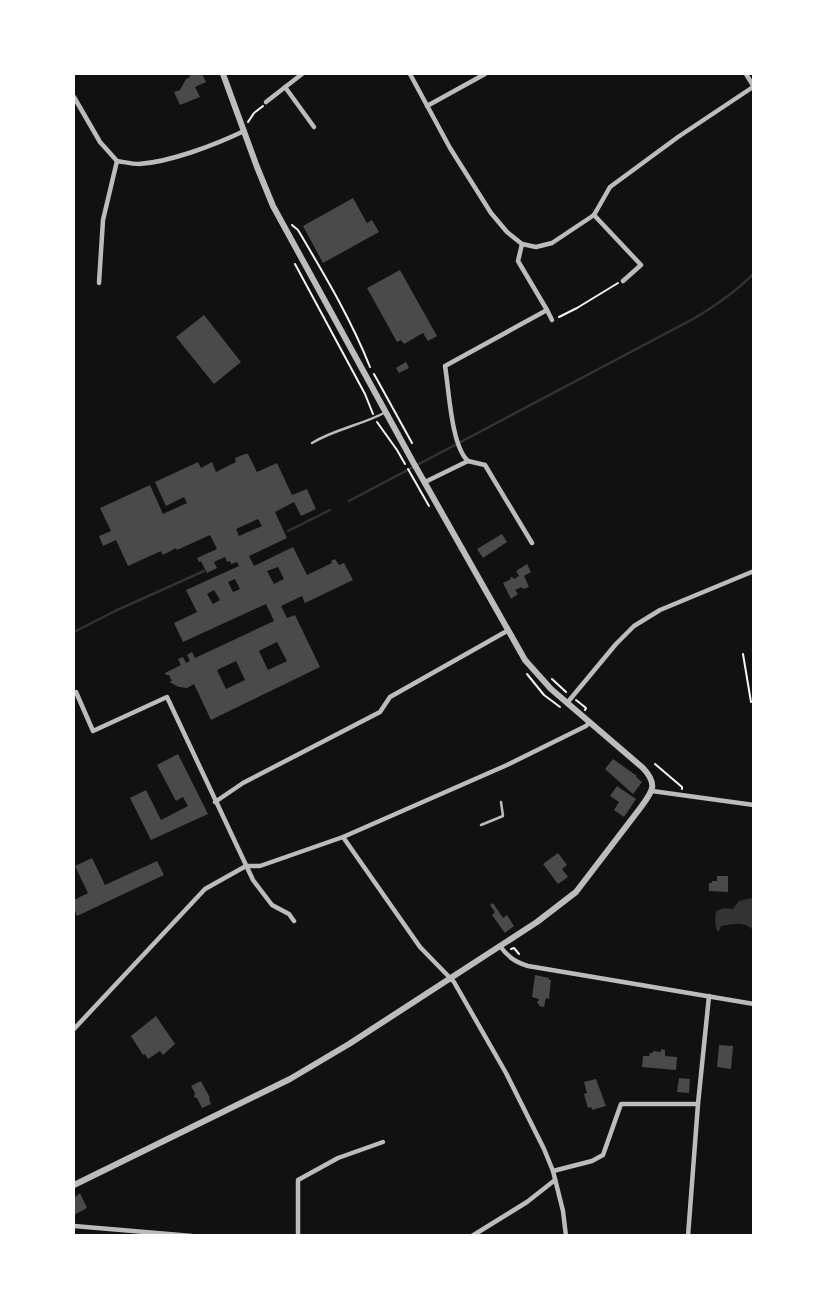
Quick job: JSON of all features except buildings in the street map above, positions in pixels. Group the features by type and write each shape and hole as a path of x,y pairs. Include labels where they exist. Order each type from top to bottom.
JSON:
{"street":[{"path":"74,1185 290,1079 349,1044 537,922 576,892 641,807 652,791 653,784 648,773 546,685 525,660 413,462 274,206 223,74"},
{"path":"266,102 303,74"},
{"path":"410,74 450,148 491,213 507,232 522,244 536,247 552,243 594,215 611,187 678,136 753,87 746,74"},
{"path":"427,106 485,74"},
{"path":"285,87 314,127"},
{"path":"74,97 75,103 100,142 117,161 137,164 163,160 202,148 245,128"},
{"path":"99,283 103,220 117,161"},
{"path":"594,215 641,265 622,281"},
{"path":"522,244 518,261 552,320"},
{"path":"532,543 485,465 468,461 463,456 450,405 445,366 547,310"},
{"path":"424,480 468,461"},
{"path":"566,703 615,644 634,626 660,610 754,571"},
{"path":"215,802 243,783 380,712 390,697 508,631"},
{"path":"76,691 93,732 167,697 253,880 264,897 272,905 289,914 294,921"},
{"path":"74,1029 205,889 247,866 260,866 342,837 506,765 590,722"},
{"path":"652,791 754,805"},
{"path":"342,837 420,947 454,982 506,1073 553,1171 566,1236"},
{"path":"500,946 509,958 528,966 754,1004"},
{"path":"688,1236 709,996"},
{"path":"553,1171 592,1161 603,1155 621,1104 698,1104"},
{"path":"298,1236 298,1180 338,1158 383,1142"},
{"path":"472,1236 527,1202 555,1180"},
{"path":"74,1226 192,1236"}],"lane":[{"path":"312,443 387,412"},
{"path":"481,825 503,816 501,802"}],"path":[{"path":"245,128 254,113 266,102"},
{"path":"288,222 298,230 326,278 361,344 369,366 414,448"},
{"path":"552,320 622,281"},
{"path":"374,418 397,450 421,494"},
{"path":"743,654 751,702"},
{"path":"547,674 586,708"},
{"path":"655,764 682,787 681,796"}],"shaded area":[{"path":"751,898 753,930 738,924 721,926 717,931 716,911 733,909 739,901"}],"waterway":[{"path":"349,501 693,319 725,298 754,273"},
{"path":"288,531 330,510"},
{"path":"74,632 204,571"}]}
